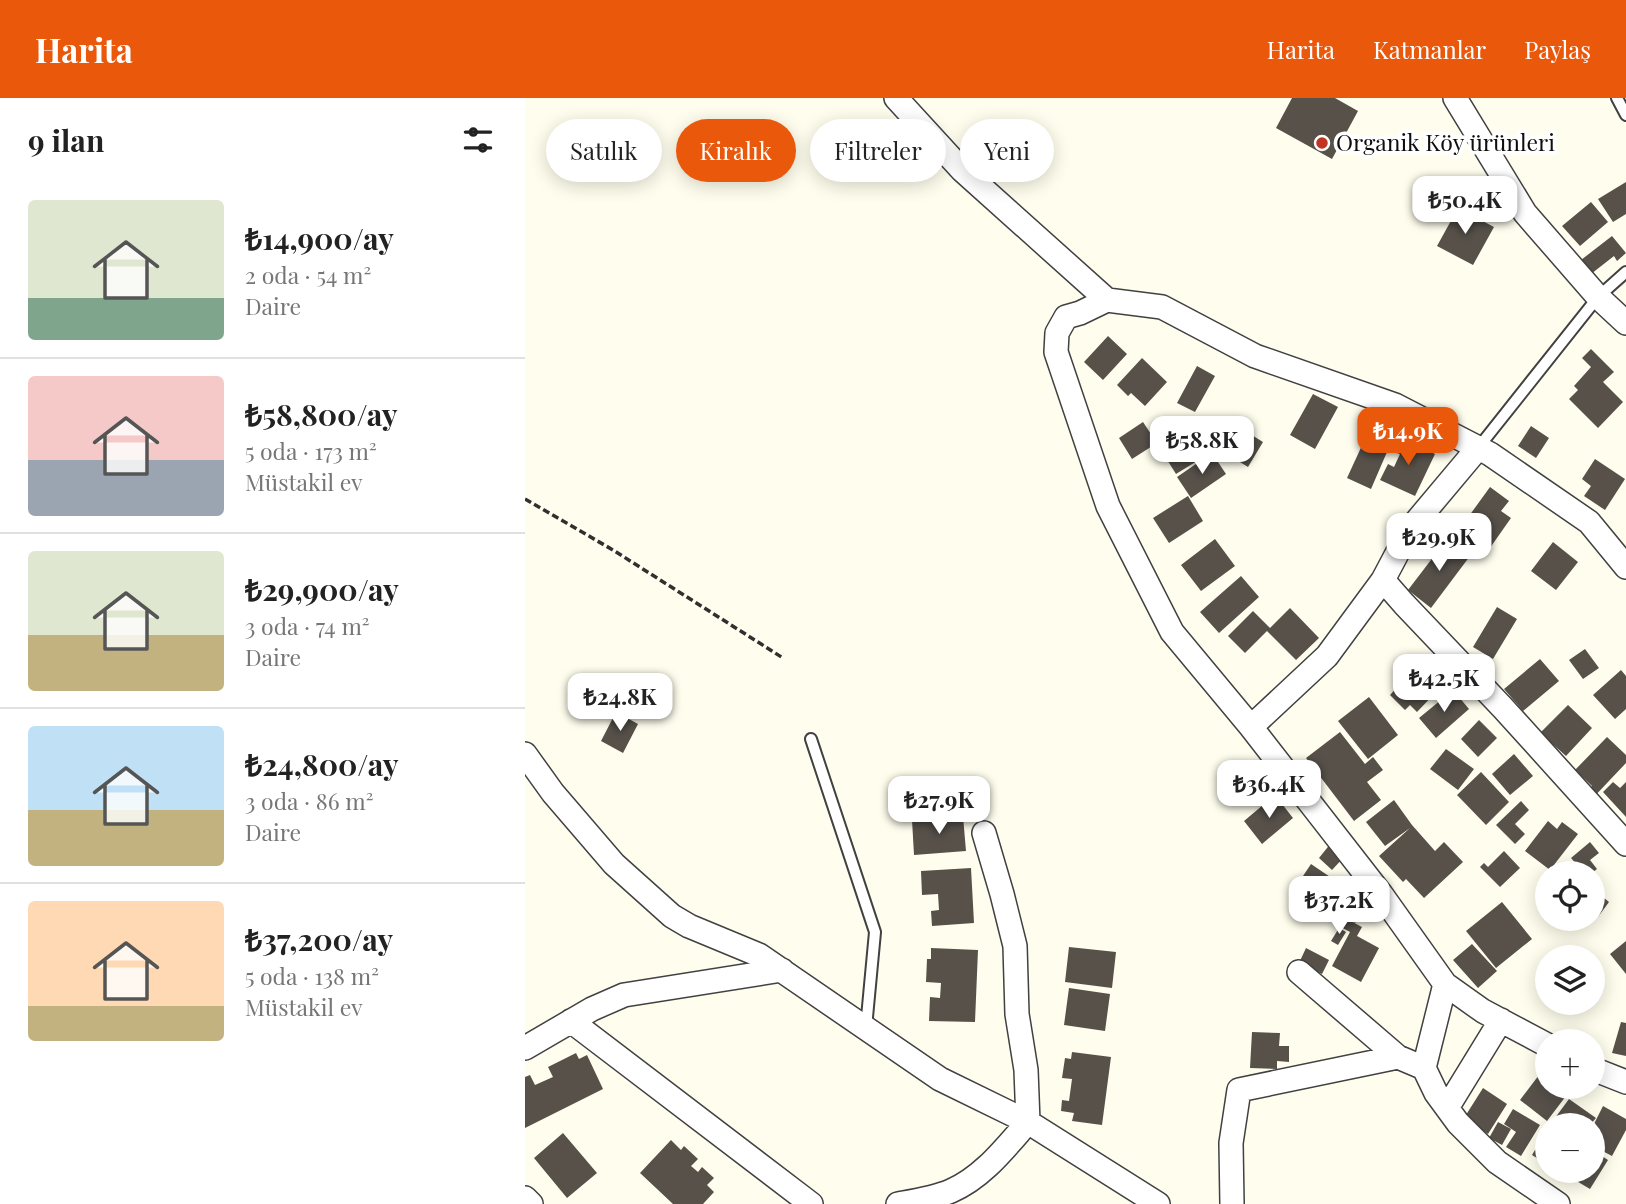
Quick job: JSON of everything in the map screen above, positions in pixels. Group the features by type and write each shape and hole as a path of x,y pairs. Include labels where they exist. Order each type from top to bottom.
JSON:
{"street":[{"path":"896,98 961,170 1107,300"},
{"path":"1455,98 1525,213 1598,297 1626,323"},
{"path":"1535,1038 1483,1011 1445,984 1381,894 1251,726 1171,632 1108,506 1056,352 1057,333 1066,317 1107,300 1162,307 1255,356 1395,405 1490,454 1589,522 1626,567"},
{"path":"1251,726 1327,656 1383,580 1410,529 1478,448"},
{"path":"1383,580 1626,844"},
{"path":"525,754 553,793 614,864 672,916 689,926 759,955 940,1079 1028,1122 1158,1204"},
{"path":"898,1204 950,1191 973,1178 1000,1154 1028,1122 1027,1069 1017,1014 1015,946 984,833"},
{"path":"525,1048 624,995 782,970"},
{"path":"1299,972 1398,1057 1424,1068"},
{"path":"1445,984 1424,1068 1436,1093 1458,1123 1497,1162 1558,1204"},
{"path":"1447,1108 1501,1020"},
{"path":"571,1021 811,1204"},
{"path":"1232,1204 1231,1143 1239,1090 1398,1057"},
{"path":"1605,1074 1626,1082"},
{"path":"525,1198 531,1204"}],"lane":[{"path":"1617,98 1626,115"},
{"path":"1478,448 1598,297 1626,272"},
{"path":"811,738 875,932 866,1028"}],"path":[{"path":"525,499 613,550 783,658"}],"building":[{"name":"Organik Köy ürünleri","path":"1292,98 1335,98 1358,111 1332,159 1276,128"},
{"path":"1626,182 1626,214 1613,222 1598,199"},
{"path":"1591,202 1608,222 1580,246 1562,226"},
{"path":"1458,208 1494,227 1473,265 1437,246"},
{"path":"1612,236 1626,253 1617,261 1614,256 1591,274 1581,260"},
{"path":"1108,336 1127,354 1103,380 1084,362"},
{"path":"1591,349 1614,372 1603,382 1623,402 1598,428 1569,399 1578,390 1574,386 1591,367 1582,358"},
{"path":"1142,358 1167,382 1145,406 1131,393 1128,396 1117,385"},
{"path":"1197,366 1215,376 1195,412 1177,403"},
{"path":"1313,394 1338,407 1315,449 1290,435"},
{"path":"1229,421 1263,442 1248,467 1214,446"},
{"path":"1143,422 1157,443 1132,459 1119,438"},
{"path":"1531,426 1549,438 1536,458 1518,446"},
{"path":"1197,432 1210,453 1176,474 1166,458 1190,443 1187,439"},
{"path":"1400,437 1435,454 1415,496 1380,480 1388,464 1394,467 1400,454 1394,452"},
{"path":"1364,441 1387,452 1371,489 1347,478"},
{"path":"1212,453 1226,474 1191,498 1177,477"},
{"path":"1595,459 1625,479 1605,510 1584,496 1591,486 1582,479"},
{"path":"1490,487 1509,501 1501,511 1511,518 1485,555 1456,534"},
{"path":"1188,496 1203,521 1169,543 1153,518"},
{"path":"1215,539 1235,566 1201,591 1181,565"},
{"path":"1447,539 1470,556 1431,608 1408,590"},
{"path":"1553,542 1578,562 1556,590 1531,571"},
{"path":"1241,576 1259,597 1219,633 1200,612"},
{"path":"1497,607 1517,619 1493,659 1473,647"},
{"path":"1290,608 1319,638 1296,660 1267,631 1245,653 1228,636 1253,611 1270,628"},
{"path":"1585,649 1599,668 1583,679 1569,660"},
{"path":"1540,659 1559,681 1523,711 1504,689"},
{"path":"1413,670 1436,692 1417,712 1410,705 1405,710 1390,695"},
{"path":"1621,670 1626,676 1626,709 1615,719 1593,695"},
{"path":"1453,690 1469,709 1436,738 1419,718"},
{"path":"1369,697 1398,735 1368,759 1338,721"},
{"path":"1568,705 1592,728 1566,756 1540,733"},
{"path":"616,712 638,724 623,753 601,741"},
{"path":"1479,720 1497,738 1478,757 1461,739"},
{"path":"1340,732 1365,764 1373,757 1383,770 1367,782 1381,800 1354,821 1306,758"},
{"path":"1607,737 1626,755 1626,763 1590,801 1583,795 1592,786 1575,770"},
{"path":"1446,749 1474,769 1458,790 1430,769"},
{"path":"1514,754 1533,776 1510,795 1492,774"},
{"path":"1481,772 1509,802 1486,825 1457,795"},
{"path":"1613,782 1620,788 1626,782 1626,817 1603,792"},
{"path":"1275,795 1293,818 1262,844 1244,821"},
{"path":"1394,800 1435,851 1444,842 1463,862 1424,898 1406,879 1403,882 1379,856 1410,828 1385,846 1366,822"},
{"path":"1521,801 1529,810 1515,824 1525,834 1515,844 1496,825"},
{"path":"963,816 966,851 914,855 912,820"},
{"path":"1548,821 1557,829 1562,822 1578,834 1557,861 1538,861 1525,851"},
{"path":"1590,842 1599,853 1591,861 1574,861 1571,858"},
{"path":"1331,843 1345,856 1332,870 1319,858"},
{"path":"1504,851 1520,868 1500,887 1480,867 1484,863 1488,867"},
{"path":"1311,864 1342,885 1331,902 1324,897 1313,913 1289,897"},
{"path":"971,868 974,923 932,926 931,911 939,910 938,894 922,895 921,871"},
{"path":"1346,885 1370,901 1355,923 1331,906"},
{"path":"1502,902 1532,939 1496,968 1466,931"},
{"path":"1343,917 1362,927 1357,936 1379,948 1361,982 1332,966 1350,932 1339,926"},
{"path":"1339,928 1346,932 1338,945 1331,941"},
{"path":"1626,941 1626,974 1610,954"},
{"path":"1472,944 1497,971 1478,988 1453,960"},
{"path":"1069,947 1116,952 1112,988 1065,982"},
{"path":"931,948 978,950 975,1022 929,1021 930,997 940,998 941,983 926,982 927,959 931,959"},
{"path":"1306,948 1329,960 1322,974 1299,963"},
{"path":"1069,988 1110,994 1105,1031 1064,1025"},
{"path":"1621,1022 1626,1023 1626,1056 1612,1053"},
{"path":"1252,1032 1280,1033 1279,1046 1289,1046 1289,1062 1277,1061 1277,1069 1250,1068"},
{"path":"1072,1052 1111,1057 1102,1125 1072,1121 1074,1113 1061,1111 1062,1100 1069,1101 1072,1079 1062,1078 1065,1058 1071,1059"},
{"path":"576,1053 579,1059 587,1055 603,1089 525,1128 525,1077 530,1075 535,1085 553,1077 548,1067"},
{"path":"1535,1080 1535,1099 1564,1099 1553,1113 1537,1113 1520,1100"},
{"path":"1483,1088 1507,1104 1488,1134 1464,1118"},
{"path":"1569,1099 1589,1113 1559,1113"},
{"path":"1603,1106 1626,1119 1626,1130 1612,1156 1605,1152 1605,1113 1600,1113"},
{"path":"1513,1109 1535,1122 1535,1133 1521,1156 1506,1147 1516,1132 1504,1124"},
{"path":"1498,1122 1511,1129 1502,1145 1489,1138"},
{"path":"563,1133 597,1173 567,1198 534,1158"},
{"path":"671,1140 681,1150 684,1146 698,1159 691,1166 698,1172 702,1167 714,1178 707,1185 714,1192 703,1204 673,1204 640,1173"},
{"path":"1580,1183 1594,1183 1590,1189"}],"place":[{"name":"Organik Köy ürünleri","path":"1322,143"}]}
